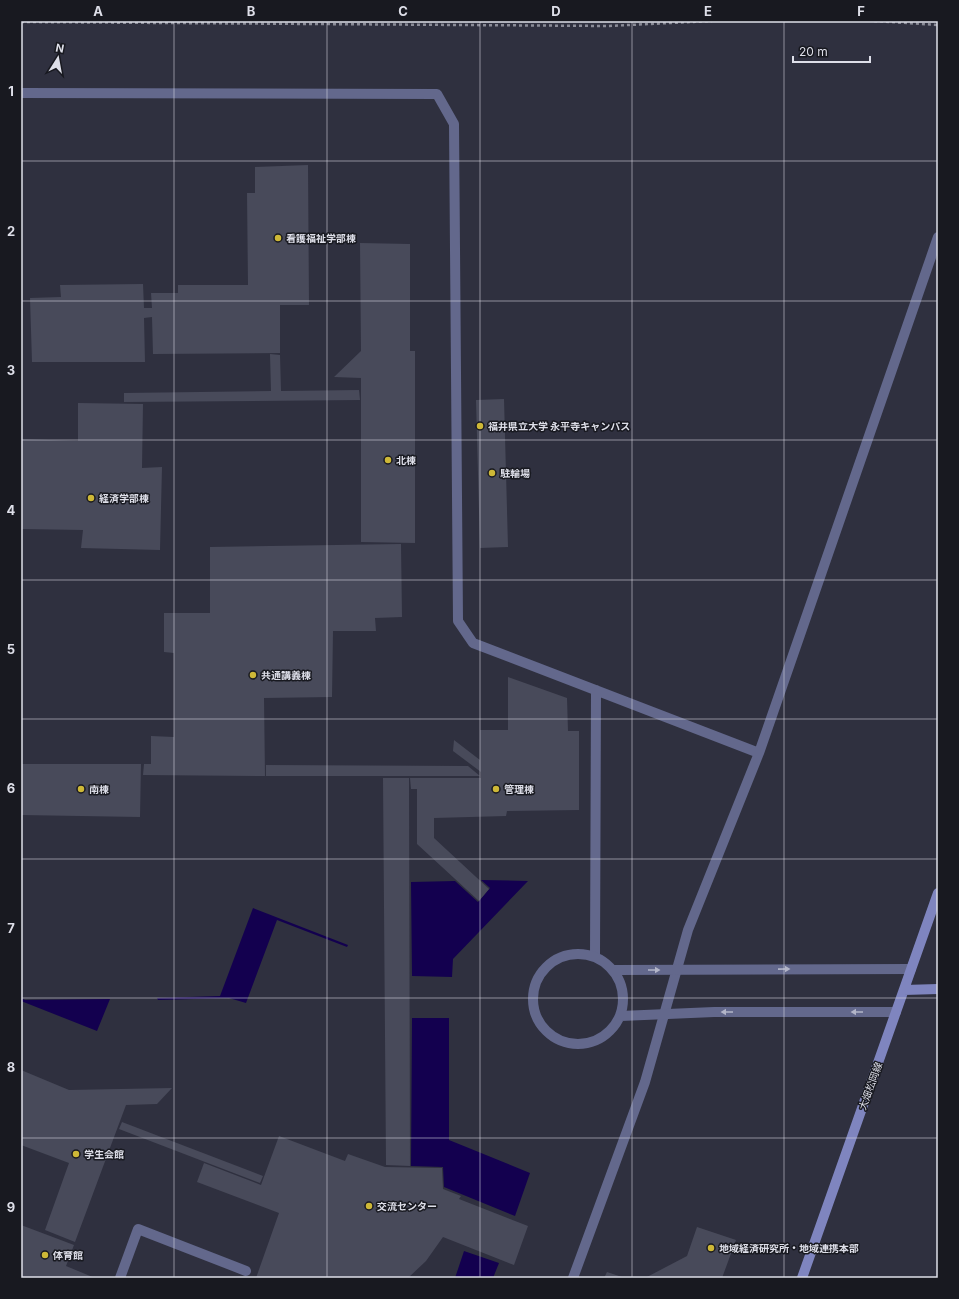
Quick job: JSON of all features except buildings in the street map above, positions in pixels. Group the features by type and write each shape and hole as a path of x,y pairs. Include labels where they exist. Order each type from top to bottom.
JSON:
{"main road":[{"name":"大畑松岡線","path":"802,1278 938,893"},
{"path":"904,990 938,989"}],"street":[{"path":"21,93 437,94 454,124 458,621 473,643 759,753"},
{"path":"573,1278 645,1082 688,930 759,753 938,237"},
{"path":"595,956 596,690"},
{"path":"572,953 595,956 614,970 622,984 624,1000 621,1016 612,1030 600,1039 581,1044 565,1042 547,1032 534,1012 532,996 536,981 544,968 557,958 572,953"},
{"path":"614,970 911,968"},
{"path":"621,1016 714,1012 896,1012"},
{"path":"120,1278 138,1229 246,1271"}],"path":[{"path":"21,22 608,26 712,21"},
{"path":"874,21 938,25"}],"shaded area":[{"path":"481,880 528,881 453,959 452,977 412,976 411,882 455,881 478,902 490,888"},
{"path":"253,908 348,945 347,947 277,920 246,1003 229,998 158,1000 157,998 220,996"},
{"path":"21,998 25,1000 110,999 97,1031 21,1001"},
{"path":"412,1018 449,1018 449,1140 530,1173 515,1216 444,1187 443,1167 411,1166"},
{"path":"464,1251 499,1263 493,1278 455,1278"}],"place":[{"name":"看護福祉学部棟","path":"278,238"},
{"name":"福井県立大学 永平寺キャンパス","path":"480,426"},
{"name":"北棟","path":"388,460"},
{"name":"駐輪場","path":"492,473"},
{"name":"経済学部棟","path":"91,498"},
{"name":"共通講義棟","path":"253,675"},
{"name":"南棟","path":"81,789"},
{"name":"管理棟","path":"496,789"},
{"name":"学生会館","path":"76,1154"},
{"name":"交流センター","path":"369,1206"},
{"name":"地域経済研究所・地域連携本部","path":"711,1248"},
{"name":"体育館","path":"45,1255"}]}
